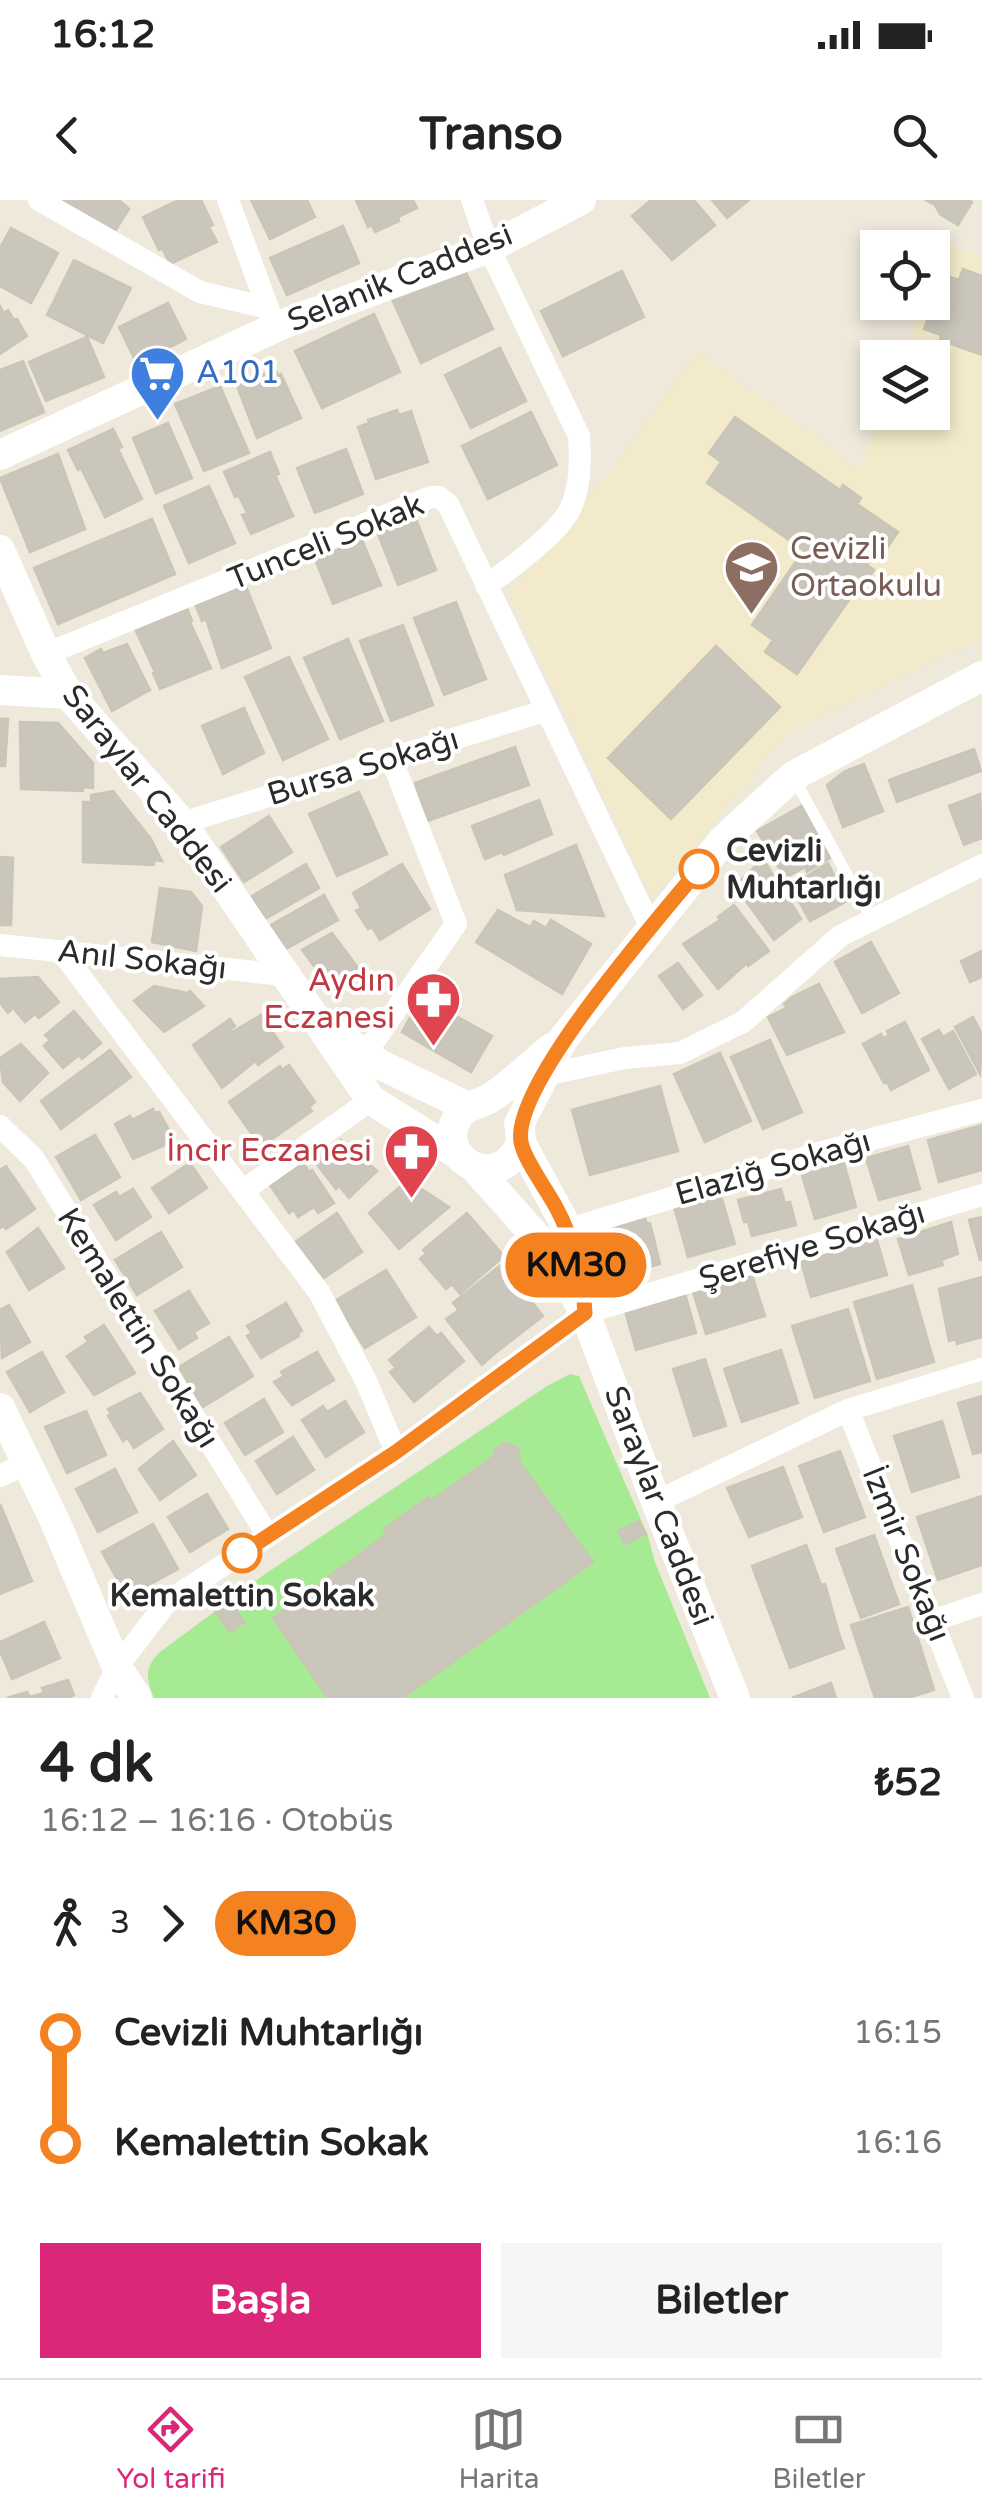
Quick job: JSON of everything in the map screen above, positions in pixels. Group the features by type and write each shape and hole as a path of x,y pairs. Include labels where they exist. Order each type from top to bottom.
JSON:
{"street":[{"path":"39,200 200,292 272,318"},
{"path":"228,200 272,318"},
{"path":"472,200 490,248 579,436 581,467 568,513 518,564 486,585"},
{"name":"Selanik Caddesi","path":"0,455 272,318 490,248 581,200"},
{"name":"Tunceli Sokak","path":"46,654 439,497 448,504 650,928"},
{"name":"Saraylar Caddesi","path":"0,550 68,694 182,823 371,1100 467,1162 548,1250 585,1313 735,1698"},
{"path":"563,1039 454,1124 454,1146 467,1162 486,1170 508,1163 563,1039 724,840 793,776 976,681"},
{"path":"0,690 68,694"},
{"name":"Bursa Sokağı","path":"182,823 544,711"},
{"path":"365,1054 456,924 390,758"},
{"path":"544,1075 625,1058 680,1053 743,1022 840,936 982,865"},
{"name":"Anıl Sokağı","path":"0,945 284,975"},
{"path":"61,952 319,1292 366,1381 396,1452"},
{"name":"Saraylar Caddesi","path":"312,1018 365,1054 476,1104"},
{"path":"244,1190 371,1100"},
{"path":"476,1104 506,1107 520,1133"},
{"name":"Elaziğ Sokağı","path":"566,1230 820,1152 982,1110"},
{"name":"Kemalettin Sokağı","path":"0,1126 34,1159 268,1536"},
{"name":"Saraylar Caddesi","path":"520,1133 566,1230 584,1289 585,1313"},
{"name":"Şerefiye Sokağı","path":"102,1698 117,1667 167,1602 396,1452 585,1313 982,1194"},
{"path":"656,1502 848,1410 982,1369"},
{"path":"0,1408 14,1470 137,1698"},
{"name":"İzmir Sokağı","path":"848,1410 963,1698"},
{"path":"932,1620 982,1604"}],"lane":[{"path":"793,776 872,920"}],"shaded area":[{"name":"Cevizli Ortaokulu","path":"950,245 982,257 982,639 787,733 652,898 509,593 619,459 697,351 860,469 875,430 950,430 950,340 907,340 915,320 950,320"}],"green space":[{"path":"570,1374 579,1376 648,1536 710,1698 154,1698 148,1674 160,1652 265,1574"}],"building":[{"path":"55,200 119,200 129,209 112,236"},
{"path":"179,200 201,200 217,242 170,264 143,217"},
{"path":"251,200 307,200 315,217 270,239"},
{"path":"356,200 413,200 417,208 375,232 372,225 368,227"},
{"path":"651,200 694,200 715,225 672,260 632,216"},
{"path":"712,200 749,200 727,218"},
{"path":"926,200 969,200 972,202 958,225"},
{"path":"343,226 359,263 287,295 270,258"},
{"path":"11,228 58,253 31,303 0,286 0,248"},
{"path":"74,260 131,288 103,343 47,315"},
{"path":"463,266 493,329 421,363 392,299"},
{"path":"963,269 982,276 982,355 950,344 950,340 940,340 941,335 924,329 927,320 950,320 950,277 959,280"},
{"path":"622,271 644,317 563,356 541,311"},
{"path":"168,303 186,339 137,364 119,327"},
{"path":"0,306 4,313 8,310 17,319 27,336 0,354"},
{"path":"374,314 400,372 322,408 295,351"},
{"path":"87,337 104,377 46,401 29,362"},
{"path":"500,348 526,401 471,428 445,375"},
{"path":"23,361 44,412 0,431 0,370"},
{"path":"275,369 301,418 257,438 237,386"},
{"path":"220,386 249,453 204,471 175,404"},
{"path":"397,410 399,415 411,411 428,462 376,479 358,427"},
{"path":"531,412 557,465 488,499 462,446"},
{"path":"735,417 840,490 843,485 861,498 857,504 898,532 882,555 877,551 867,565 874,570 860,589 707,483 721,462 709,453"},
{"path":"168,423 192,478 156,493 133,438"},
{"path":"113,429 122,447 118,449 142,499 105,517 68,450"},
{"path":"346,449 363,494 315,513 297,468"},
{"path":"270,452 279,474 275,475 293,516 251,534 242,515 247,513 224,472"},
{"path":"58,454 85,529 30,552 0,478"},
{"path":"209,486 235,543 189,563 164,506"},
{"path":"152,519 175,574 58,624 34,568"},
{"path":"416,519 436,570 398,585 378,534"},
{"path":"362,540 381,585 333,604 315,559"},
{"path":"799,557 811,566 816,559 858,587 797,674 765,652 773,640 752,625"},
{"path":"245,584 271,648 222,668 206,619 202,621 195,604"},
{"path":"456,602 486,679 444,695 414,618"},
{"path":"186,606 211,668 160,689 134,627"},
{"path":"403,625 433,705 391,721 360,641"},
{"path":"348,639 383,721 340,739 304,658"},
{"path":"127,644 150,690 112,711 85,658 101,649 103,653"},
{"path":"716,646 780,707 671,819 608,758"},
{"path":"289,657 328,739 283,760 245,677"},
{"path":"244,708 264,753 223,774 202,726"},
{"path":"0,719 8,719 5,766 0,766"},
{"path":"20,722 58,723 93,763 93,788 21,789"},
{"path":"515,747 529,785 428,821 415,783"},
{"path":"974,749 981,771 897,802 889,780"},
{"path":"864,764 883,811 843,827 827,785 845,771"},
{"path":"113,791 151,839 162,861 154,860 154,865 83,862 83,802 91,802 91,795"},
{"path":"359,792 387,854 337,876 309,814"},
{"path":"980,794 982,838 964,845 949,806"},
{"path":"539,800 552,834 485,859 472,826"},
{"path":"803,805 830,858 807,872 805,867 785,878 757,831"},
{"path":"269,816 292,852 244,882 221,847"},
{"path":"576,845 604,916 517,910 505,875"},
{"path":"0,857 13,858 11,925 0,925"},
{"path":"763,859 801,919 774,940 735,886"},
{"path":"828,863 847,901 827,912 807,876"},
{"path":"306,864 319,888 265,919 252,896"},
{"path":"402,864 430,909 380,940 356,911 361,908 353,893"},
{"path":"807,876 827,912 810,921 790,885"},
{"path":"160,888 191,892 202,906 196,951 152,942"},
{"path":"324,895 338,920 284,950 271,925"},
{"path":"734,905 769,951 748,966 747,963 718,989 683,944 720,920 718,917"},
{"path":"498,910 530,927 534,921 546,928 551,920 591,944 562,994 476,942"},
{"path":"332,933 359,969 334,993 302,950"},
{"path":"871,942 899,993 862,1013 835,962"},
{"path":"982,951 982,977 970,982 961,961"},
{"path":"678,963 702,995 683,1009 659,976"},
{"path":"38,977 59,1002 39,1018 35,1014 25,1022 13,1008 8,1013 0,1003 0,979"},
{"path":"819,984 844,1032 787,1055 768,1017 786,1008 784,1004 792,997"},
{"path":"154,986 190,991 204,1006 164,1032 134,1001"},
{"path":"426,989 460,1009 436,1052 402,1032"},
{"path":"74,1011 101,1043 63,1068 44,1046 50,1040 45,1035"},
{"path":"261,1015 283,1047 258,1065 234,1031"},
{"path":"456,1016 492,1036 471,1072 436,1052"},
{"path":"973,1017 982,1034 980,1074 955,1027"},
{"path":"230,1019 235,1026 231,1029 254,1062 222,1088 193,1045"},
{"path":"905,1022 929,1070 891,1090 863,1044 881,1034 883,1038 889,1035 887,1031"},
{"path":"939,1030 943,1037 953,1031 976,1074 949,1089 922,1039"},
{"path":"770,1040 802,1112 763,1129 731,1057"},
{"path":"21,1044 48,1073 20,1101 3,1082 0,1058"},
{"path":"110,1050 131,1077 61,1129 41,1101"},
{"path":"720,1053 751,1121 705,1142 674,1074"},
{"path":"289,1065 315,1102 309,1107 312,1111 261,1147 229,1102 280,1066 282,1070"},
{"path":"660,1086 678,1151 590,1175 572,1110"},
{"path":"153,1109 159,1112 175,1141 133,1159 115,1124"},
{"path":"982,1125 982,1170 939,1182 928,1140"},
{"path":"95,1135 120,1177 81,1200 56,1157"},
{"path":"341,1140 377,1171 349,1198 339,1186 336,1189 315,1162"},
{"path":"908,1146 920,1189 879,1200 866,1158"},
{"path":"190,1163 207,1188 169,1213 152,1188"},
{"path":"304,1163 334,1203 318,1213 314,1207 298,1217 294,1210 289,1213 270,1185"},
{"path":"844,1163 856,1207 815,1219 802,1175"},
{"path":"6,1166 35,1209 6,1229 0,1228 0,1170"},
{"path":"408,1180 449,1207 399,1249 369,1213"},
{"path":"133,1189 151,1217 116,1240 94,1205 116,1192 119,1197"},
{"path":"719,1189 735,1244 688,1257 673,1203"},
{"path":"781,1189 785,1203 790,1202 796,1225 752,1236 738,1200"},
{"path":"643,1212 647,1224 650,1223 660,1264 624,1275 608,1223"},
{"path":"337,1213 362,1252 321,1280 295,1242"},
{"path":"467,1213 504,1256 460,1294 452,1284 446,1289 420,1259 426,1254 423,1250"},
{"path":"982,1217 982,1259 980,1260 969,1220"},
{"path":"951,1222 958,1254 941,1260 943,1265 909,1275 898,1239"},
{"path":"38,1228 64,1268 29,1290 7,1252"},
{"path":"161,1232 182,1267 137,1295 115,1260"},
{"path":"877,1240 887,1275 811,1297 801,1262"},
{"path":"502,1264 543,1316 494,1354 453,1303"},
{"path":"386,1270 416,1317 365,1348 335,1301"},
{"path":"752,1275 765,1316 706,1334 693,1292"},
{"path":"982,1277 982,1337 957,1344 956,1339 949,1341 939,1289"},
{"path":"912,1285 934,1362 877,1379 854,1302"},
{"path":"684,1290 696,1333 636,1350 624,1307"},
{"path":"189,1291 209,1323 194,1332 197,1338 179,1349 155,1311"},
{"path":"286,1303 302,1331 261,1358 247,1336 252,1333 247,1326"},
{"path":"9,1305 30,1342 2,1358 0,1310"},
{"path":"848,1309 870,1381 815,1398 792,1326"},
{"path":"459,1310 494,1354 482,1365 446,1319"},
{"path":"104,1325 135,1373 94,1395 67,1356 88,1342 85,1337"},
{"path":"429,1327 437,1336 441,1333 464,1361 414,1402 390,1372 396,1368 389,1360"},
{"path":"229,1337 253,1376 203,1407 179,1367"},
{"path":"781,1350 798,1403 742,1422 724,1369"},
{"path":"42,1352 64,1392 30,1412 7,1372"},
{"path":"317,1352 334,1380 292,1405 274,1382 284,1376 281,1372"},
{"path":"705,1359 726,1426 694,1436 673,1369"},
{"path":"140,1393 163,1429 134,1448 128,1438 123,1441 108,1409"},
{"path":"982,1396 982,1452 973,1454 958,1403"},
{"path":"264,1399 283,1432 245,1455 225,1423"},
{"path":"345,1401 364,1432 326,1457 302,1420 323,1406 327,1412"},
{"path":"86,1411 106,1455 67,1473 45,1427"},
{"path":"942,1421 959,1477 912,1492 894,1436"},
{"path":"293,1437 314,1470 277,1494 256,1461"},
{"path":"173,1441 196,1475 160,1500 139,1469"},
{"path":"505,1443 518,1448 520,1463 593,1562 402,1698 328,1698 273,1618 387,1534 384,1529 493,1457 495,1450"},
{"path":"840,1451 865,1517 824,1532 799,1466"},
{"path":"783,1467 802,1517 749,1537 727,1488"},
{"path":"115,1469 137,1512 98,1532 76,1489"},
{"path":"207,1494 228,1529 190,1552 168,1517"},
{"path":"982,1496 982,1565 938,1580 917,1517"},
{"path":"0,1504 32,1581 0,1594"},
{"path":"639,1521 646,1534 625,1544 618,1531"},
{"path":"153,1524 178,1569 127,1597 102,1552"},
{"path":"874,1535 899,1604 861,1618 836,1549"},
{"path":"806,1545 810,1555 765,1572 795,1653 840,1637 844,1648 790,1668 752,1566"},
{"path":"810,1555 821,1585 825,1584 840,1637 795,1653 765,1572"},
{"path":"227,1598 244,1622 230,1632 213,1608"},
{"path":"908,1607 934,1690 908,1698 875,1698 851,1625"},
{"path":"44,1622 60,1658 12,1679 0,1642"},
{"path":"68,1680 74,1695 69,1698 7,1698 27,1692 30,1697 44,1693 42,1688"},
{"path":"831,1683 836,1698 792,1698"}],"bus line":[{"name":"KM30","path":"242,1553 396,1452 585,1313 584,1289 562,1220 521,1143 519,1124 563,1039 699,869"}],"place":[{"name":"A101","path":"157,422"},
{"name":"Cevizli Ortaokulu","path":"751,616"},
{"name":"Cevizli Muhtarlığı","path":"699,869"},
{"name":"Aydın Eczanesi","path":"434,1048"},
{"name":"İncir Eczanesi","path":"411,1200"},
{"name":"Kemalettin Sokak","path":"242,1553"}]}
